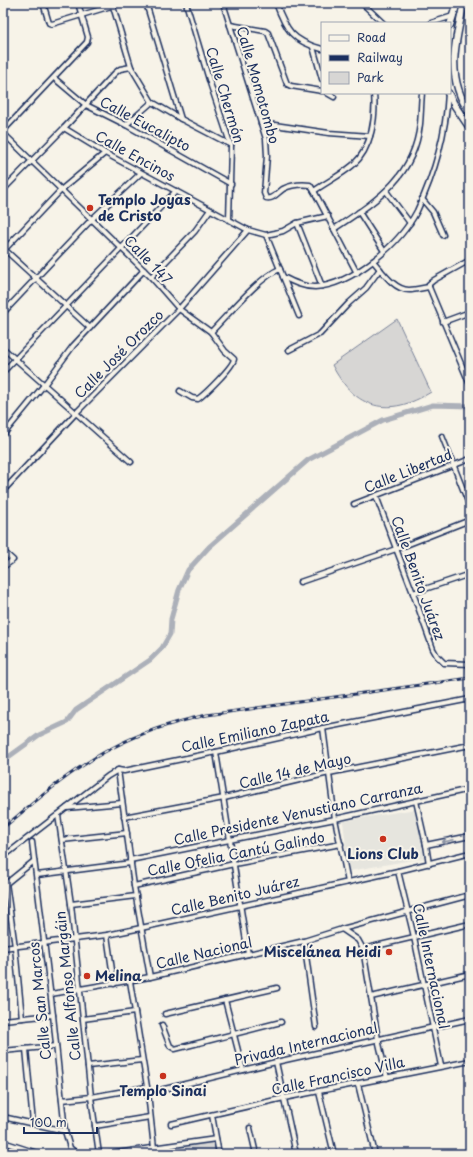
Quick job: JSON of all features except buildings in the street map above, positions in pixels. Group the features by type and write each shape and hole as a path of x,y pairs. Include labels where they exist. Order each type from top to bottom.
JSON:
{"main road":[{"path":"451,23 457,3"},
{"path":"464,3 456,40 454,65 459,95 470,113"},
{"path":"448,94 470,128"}],"street":[{"path":"43,3 49,23 52,24 122,3"},
{"path":"3,132 87,42 88,39 78,3"},
{"path":"146,3 181,119"},
{"name":"Calle Chermón","path":"186,3 231,146 229,220"},
{"name":"Calle Momotombo","path":"223,3 266,139 267,148 264,193 266,198 269,199 284,189 294,186 310,185 314,191"},
{"path":"276,3 284,24 289,32 313,47 321,49"},
{"path":"362,3 382,22"},
{"path":"112,5 131,66 152,102 231,146"},
{"path":"434,22 454,16"},
{"path":"230,25 265,31 270,36 288,85 321,91"},
{"path":"313,47 321,75"},
{"path":"3,190 115,73 131,66"},
{"name":"Calle Eucalipto","path":"54,78 86,104 231,184"},
{"path":"329,94 334,97"},
{"path":"357,273 314,191 354,164 360,156 370,136 374,109 374,94"},
{"path":"334,229 386,191 402,175 416,145 420,125 422,94"},
{"path":"283,277 304,286 322,286 342,280 357,273 396,240 410,223 422,199 437,156 445,119 448,94"},
{"path":"126,125 152,102"},
{"path":"261,123 329,133 370,136"},
{"name":"Calle Encinos","path":"64,128 104,153 210,210 248,230 266,235"},
{"name":"Calle 147","path":"3,132 151,277 179,309 211,332 225,351 234,359 233,364 198,399 192,398 180,391"},
{"path":"90,328 37,278 3,249 62,189 104,153"},
{"path":"3,313 92,219 141,173"},
{"path":"3,372 176,191"},
{"path":"386,191 410,223"},
{"path":"422,199 433,212 443,235"},
{"path":"151,277 195,231 210,210"},
{"path":"359,212 384,251"},
{"path":"299,316 266,235 283,231 297,223 328,216"},
{"path":"297,223 322,286"},
{"name":"Calle José Orozco","path":"3,491 76,413 179,309 248,230"},
{"path":"470,260 429,284 443,322 470,385"},
{"path":"373,261 390,280 401,288 408,290 429,287"},
{"path":"211,332 269,274 280,269"},
{"path":"289,350 320,334 349,303 366,288 380,269"},
{"path":"3,435 44,385 73,346 144,270"},
{"path":"443,322 470,312"},
{"path":"3,348 131,462"},
{"path":"442,436 470,507"},
{"name":"Calle Libertad","path":"354,504 470,459"},
{"name":"Calle Benito Juárez","path":"376,496 432,649 436,656 444,664 469,664"},
{"path":"300,582 396,549 470,520"},
{"path":"3,551 13,560 3,567"},
{"path":"413,594 470,574"},
{"path":"469,664 470,674"},
{"name":"Calle Emiliano Zapata","path":"3,857 65,808 118,770 124,771 323,728 470,699"},
{"path":"323,728 335,819 348,882"},
{"name":"Calle 14 de Mayo","path":"124,817 224,798 329,773 470,745"},
{"path":"216,752 248,954"},
{"path":"118,770 134,886 150,977"},
{"name":"Calle Presidente Venustiano Carranza","path":"37,875 66,872 131,861 335,819 470,789"},
{"path":"416,801 429,864"},
{"path":"65,808 122,803"},
{"name":"Calle Alfonso Margáin","path":"58,815 71,904 91,1097 99,1154"},
{"path":"62,840 126,833"},
{"path":"426,846 470,836"},
{"name":"Calle San Marcos","path":"32,842 54,1015 65,1131 70,1148 77,1154"},
{"name":"Calle Ofelia Cantú Galindo","path":"134,886 234,864 341,844"},
{"name":"Calle Benito Juárez","path":"3,948 107,935 429,864 470,853"},
{"path":"22,1018 15,947 5,884 34,862"},
{"name":"Calle Internacional","path":"398,871 414,937 441,1066"},
{"name":"Calle Nacional","path":"51,994 150,977 304,941 342,929 470,895"},
{"name":"Calle Ofelia Cantú Galindo","path":"71,904 136,896"},
{"path":"363,949 470,924"},
{"path":"342,929 358,940 363,949 378,1039 387,1078"},
{"path":"107,935 114,984"},
{"path":"304,941 316,1027"},
{"path":"371,997 470,974"},
{"path":"130,981 148,1093 154,1148"},
{"path":"165,1014 276,988"},
{"path":"225,1000 243,1070"},
{"path":"83,1019 135,1012"},
{"path":"3,1020 54,1015"},
{"name":"Privada Internacional","path":"148,1093 276,1062 470,1019"},
{"path":"162,1025 170,1046 174,1049 281,1022"},
{"path":"3,1051 56,1046"},
{"path":"26,1049 33,1123"},
{"path":"88,1066 142,1060"},
{"path":"276,1062 296,1154"},
{"name":"Calle Francisco Villa","path":"171,1124 284,1098 441,1066 470,1062"},
{"path":"358,1084 375,1154"},
{"path":"62,1100 91,1097 147,1087"},
{"path":"319,1092 334,1154"},
{"path":"4,1128 3,1115 65,1131"},
{"path":"212,1115 219,1154"},
{"path":"95,1126 150,1118"},
{"path":"250,1128 256,1154"},
{"path":"109,1154 216,1139"},
{"path":"3,1142 40,1154"},
{"path":"169,1146 171,1154"}],"shaded area":[{"name":"Lions Club","path":"416,809 424,858 349,871 343,821"}],"green space":[{"path":"397,319 431,392 416,400 401,405 387,407 374,405 362,400 351,392 341,380 332,365"},
{"path":"213,1139 216,1154 173,1154 171,1144"}],"waterway":[{"path":"3,766 7,758 39,735 67,722 76,710 150,660 162,648 170,634 171,619 179,590 188,570 209,547 308,460 383,420 433,405 470,406"}],"railway":[{"path":"3,828 83,765 123,742 158,728 207,715 470,678"}],"place":[{"name":"Templo Joyas de Cristo","path":"90,208"},
{"name":"Lions Club","path":"383,839"},
{"name":"Miscelánea Heidi","path":"389,952"},
{"name":"Melina","path":"87,976"},
{"name":"Templo Sinai","path":"163,1076"}]}
